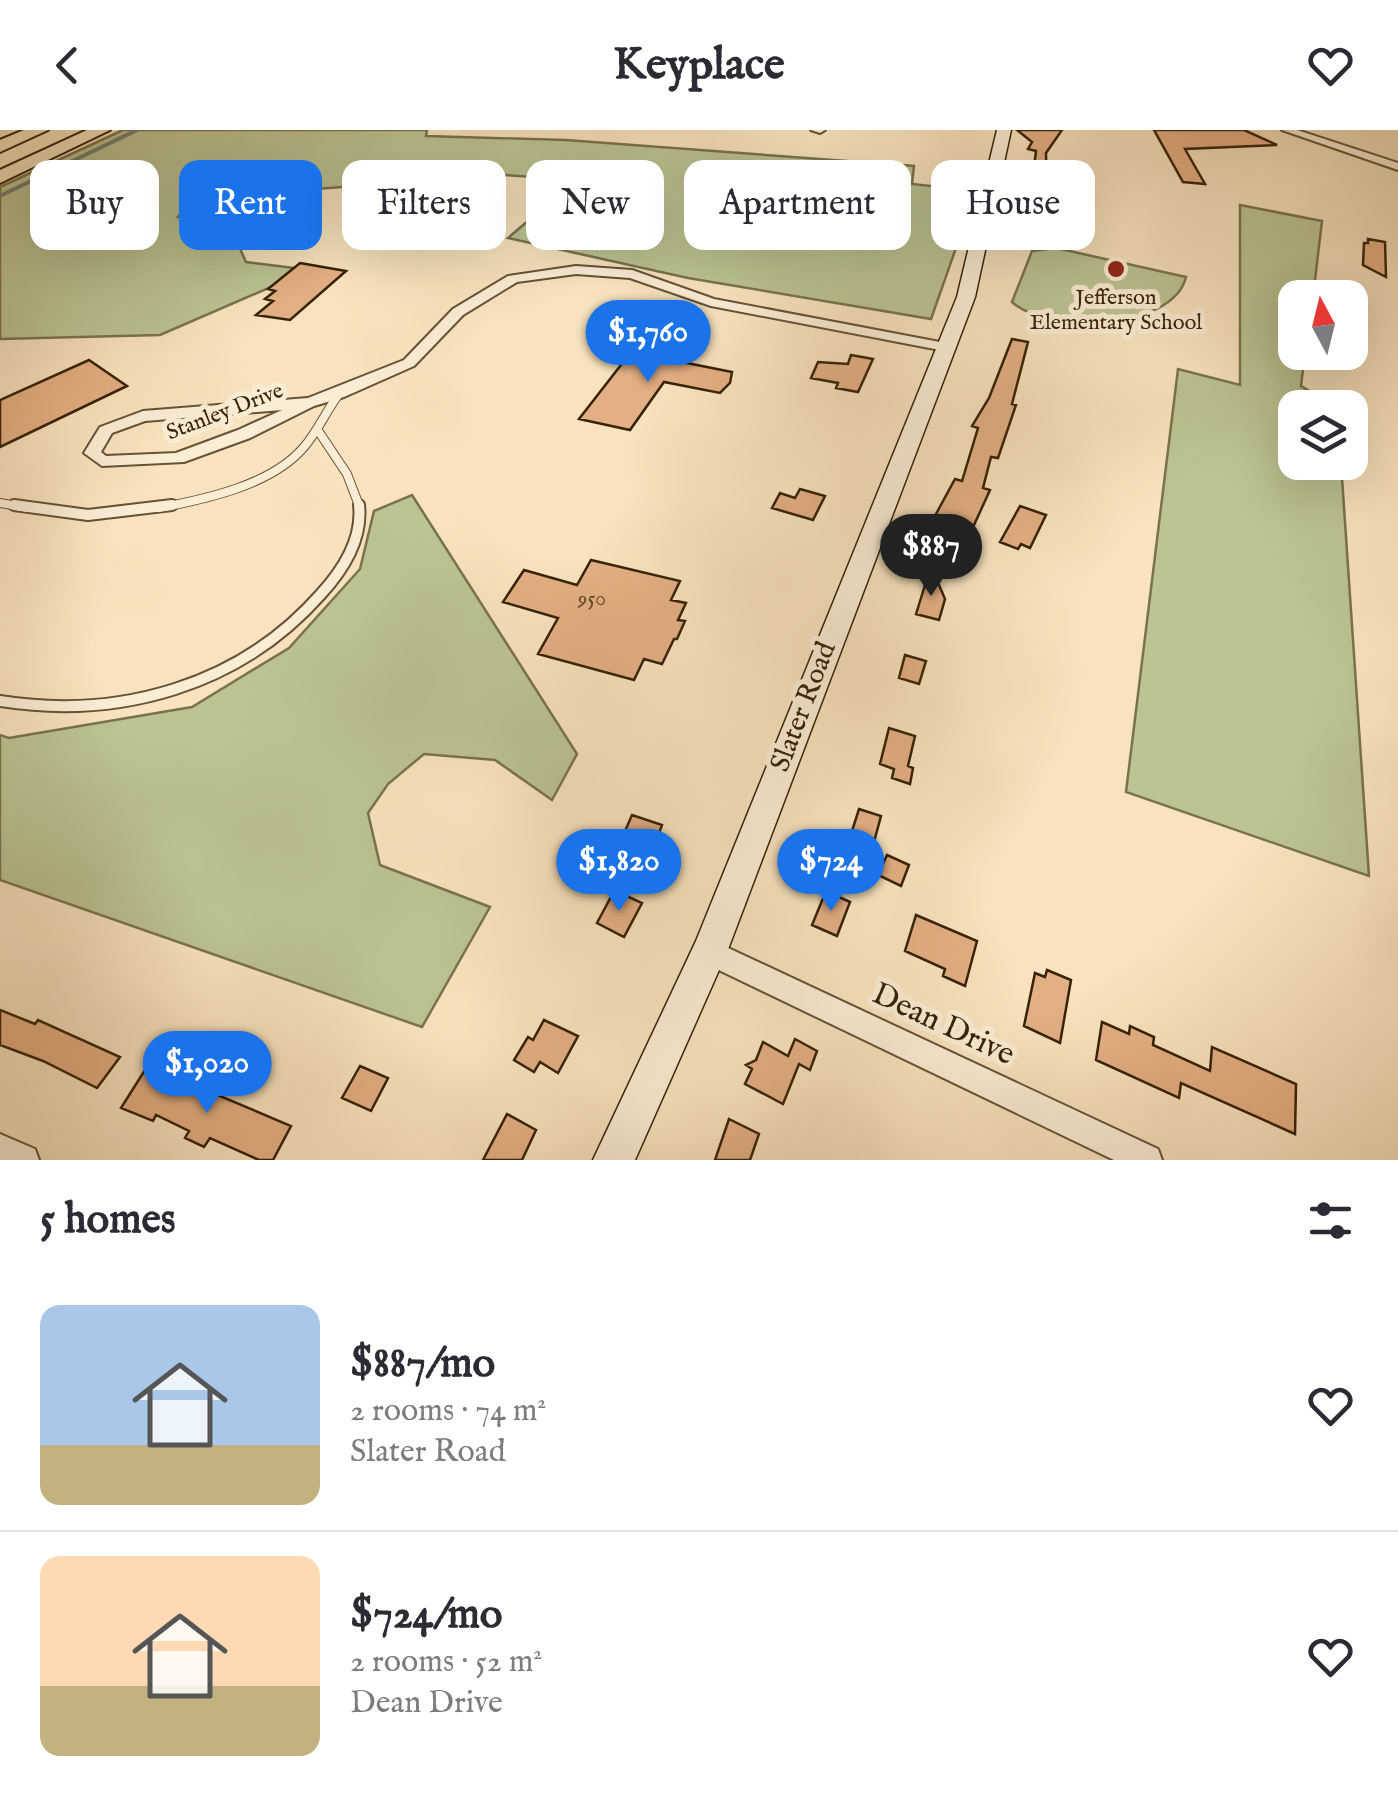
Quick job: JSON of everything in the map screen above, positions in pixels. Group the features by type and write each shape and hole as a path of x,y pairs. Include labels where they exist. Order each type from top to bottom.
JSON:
{"highway":[{"path":"0,147 39,130"},
{"path":"0,177 102,130"}],"main road":[{"name":"Slater Road","path":"614,1160 708,952 966,297 1004,130"}],"street":[{"path":"1287,130 1398,166"},
{"name":"Stanley Drive","path":"309,403 143,416 106,430 92,453 102,461 178,458 244,434 409,363 458,312 512,279 576,270 632,274 711,302 888,336 943,353"},
{"name":"Stanley Drive","path":"673,287 719,310 943,353"},
{"name":"Dean Drive","path":"708,952 1146,1160"},
{"path":"0,1149 24,1160"}],"lane":[{"path":"0,503 62,514 115,514 176,505 238,485 290,460 319,432 323,413 338,394"},
{"path":"0,700 70,708 136,701 204,679 267,644 318,600 347,560 360,523 358,495 319,432"}],"green space":[{"path":"123,130 427,130 426,136 566,140 834,160 684,160 684,250 911,250 911,166 914,166 912,184 931,186 931,250 955,250 931,319 688,278 562,250 664,250 664,160 526,160 526,176 506,175 506,160 342,160 342,187 322,189 322,160 179,160 179,250 241,250 246,262 310,270 160,335 0,339 0,187 30,173 30,250 159,250 159,160 58,160"},
{"path":"1240,205 1322,221 1315,280 1278,280 1278,370 1303,370 1301,386 1308,390 1278,390 1278,480 1342,480 1369,876 1126,792 1178,369 1240,385"},
{"path":"526,223 526,242 508,238"},
{"path":"1065,250 1186,277 1176,295 1158,308 1134,317 1107,322 1052,319 1012,302 1032,251"},
{"path":"412,495 577,754 552,800 495,760 424,754 388,784 368,813 380,865 490,907 422,1027 0,880 0,735 9,738 192,707 289,648 360,569 374,511"}],"building":[{"path":"1017,130 1062,130 1046,153 1046,160 1035,160 1036,151 1028,149 1032,142"},
{"path":"1154,130 1244,130 1277,145 1185,149 1205,184 1183,182"},
{"path":"1368,239 1385,242 1386,277 1363,265 1364,243"},
{"path":"300,263 346,271 290,320 256,315 273,301 265,299 275,291 268,289"},
{"path":"1012,339 1028,342 1012,404 1016,405 998,458 991,457 983,488 990,490 953,571 931,565 946,518 936,514 955,479 962,481 978,428 972,426 989,398"},
{"path":"650,344 683,350 677,361 732,372 730,383 720,393 664,382 630,430 579,419 631,352 643,354"},
{"path":"851,355 873,359 858,392 811,378 818,362 848,364"},
{"path":"89,360 127,386 0,447 0,400"},
{"path":"800,489 825,496 813,520 772,508 780,493 795,498"},
{"path":"1020,506 1046,515 1030,548 1021,544 1018,549 1000,542"},
{"path":"591,560 680,581 671,600 686,603 678,620 685,621 677,639 662,664 644,659 634,680 538,654 558,618 503,602 524,570 577,585"},
{"path":"931,566 945,599 939,620 916,614"},
{"path":"905,655 926,661 919,684 899,678"},
{"path":"889,728 915,736 908,766 913,768 910,784 892,778 894,769 880,764"},
{"path":"859,809 881,816 874,842 851,834"},
{"path":"632,815 662,825 653,849 622,838"},
{"path":"887,855 909,865 901,886 878,875"},
{"path":"826,891 850,902 837,936 812,925"},
{"path":"618,892 642,903 624,937 597,923 612,895"},
{"path":"916,915 977,941 965,986 943,976 945,969 905,951"},
{"path":"1047,970 1071,980 1060,1043 1024,1026 1035,973 1045,977"},
{"path":"0,1010 35,1024 38,1020 120,1057 97,1088 0,1045"},
{"path":"544,1020 578,1036 558,1073 540,1062 534,1072 514,1060 528,1037 533,1040"},
{"path":"1102,1022 1129,1034 1130,1026 1154,1037 1153,1045 1210,1071 1212,1047 1296,1084 1295,1134 1181,1083 1179,1098 1096,1060"},
{"path":"795,1039 817,1051 810,1070 799,1064 783,1104 745,1084 752,1069 746,1065 756,1060 763,1042 788,1056"},
{"path":"150,1062 164,1068 158,1079 190,1091 194,1085 291,1126 273,1160 259,1160 210,1138 204,1147 185,1138 189,1131 156,1115 153,1121 121,1108"},
{"path":"360,1066 388,1078 371,1111 342,1098"},
{"path":"507,1114 536,1130 522,1160 483,1160"},
{"path":"729,1119 759,1134 750,1160 715,1160"}],"waterway":[{"path":"0,196 137,130"}],"place":[{"name":"Jefferson Elementary School","path":"1116,269"}]}
